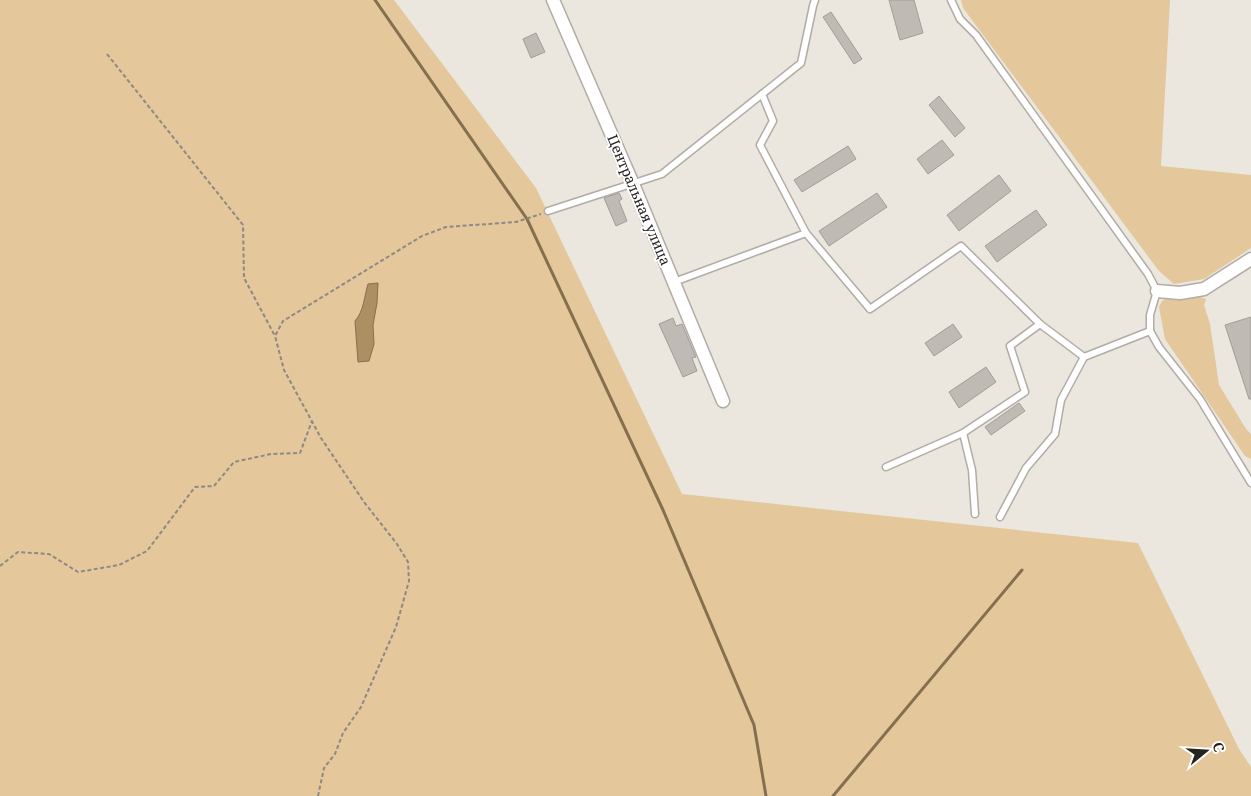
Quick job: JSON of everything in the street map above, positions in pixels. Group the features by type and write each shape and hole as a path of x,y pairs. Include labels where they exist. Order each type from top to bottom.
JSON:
{"street":[{"name":"Центральная улица","path":"553,0 633,184 723,401"},
{"path":"1157,291 1180,292 1204,289 1251,259"}],"lane":[{"path":"548,211 662,174 801,63 815,0"},
{"path":"951,0 960,19 976,35 1148,274 1157,291 1150,315 1150,331 1159,347 1200,399 1251,484"},
{"path":"762,94 772,121 760,145 806,233 870,309 961,246 1040,324 1084,357"},
{"path":"674,282 806,233"},
{"path":"886,467 963,433 1025,392 1010,346 1040,324"},
{"path":"1000,517 1026,468 1055,434 1061,400 1084,357 1150,331"},
{"path":"963,433 972,470 975,514"}],"path":[{"path":"107,54 243,225 244,278 275,336 284,370 312,421 364,502 398,544 408,562 409,580 396,627 361,707 343,733 335,754 324,768 318,796"},
{"path":"275,336 283,321 422,236 446,227 516,222 548,211"},
{"path":"0,566 18,552 49,554 78,572 120,565 147,551 195,487 214,486 234,462 271,454 300,453 312,421"}],"shaded area":[{"path":"0,0 394,0 536,188 682,494 1138,543 1239,749 1251,767 1251,796 0,796","holes":["377,303 373,325 374,344 358,361 355,321 362,313"]},
{"path":"961,0 1170,0 1161,166 1251,175 1251,248 1204,279 1174,284 1159,271 963,8"},
{"path":"378,283 373,325 374,344 369,361 358,362 355,321 362,308 368,284"},
{"path":"1200,297 1206,299 1204,305 1210,324 1219,385 1251,434 1251,459 1245,456 1165,339 1159,307 1162,301 1167,298"}],"building":[{"path":"889,0 914,0 923,33 900,40"},
{"path":"831,12 862,59 854,64 823,17"},
{"path":"536,33 545,52 531,58 523,39"},
{"path":"939,96 965,128 955,137 929,105"},
{"path":"942,140 954,155 928,174 917,159"},
{"path":"848,146 856,159 802,192 794,180"},
{"path":"999,175 1011,191 959,231 947,215"},
{"path":"619,193 622,199 619,201 627,221 616,226 604,198"},
{"path":"877,193 887,207 829,246 819,231"},
{"path":"1036,210 1047,225 997,262 985,246"},
{"path":"1251,317 1251,399 1249,399 1225,325"},
{"path":"673,318 676,326 682,324 696,357 692,358 697,371 683,377 659,324"},
{"path":"953,324 962,337 934,356 925,343"},
{"path":"986,367 996,382 959,408 949,392"},
{"path":"1019,403 1025,411 991,435 985,427"}],"waterway":[{"path":"375,0 527,219 663,510 754,725 766,796"},
{"path":"833,796 1022,570"}]}
